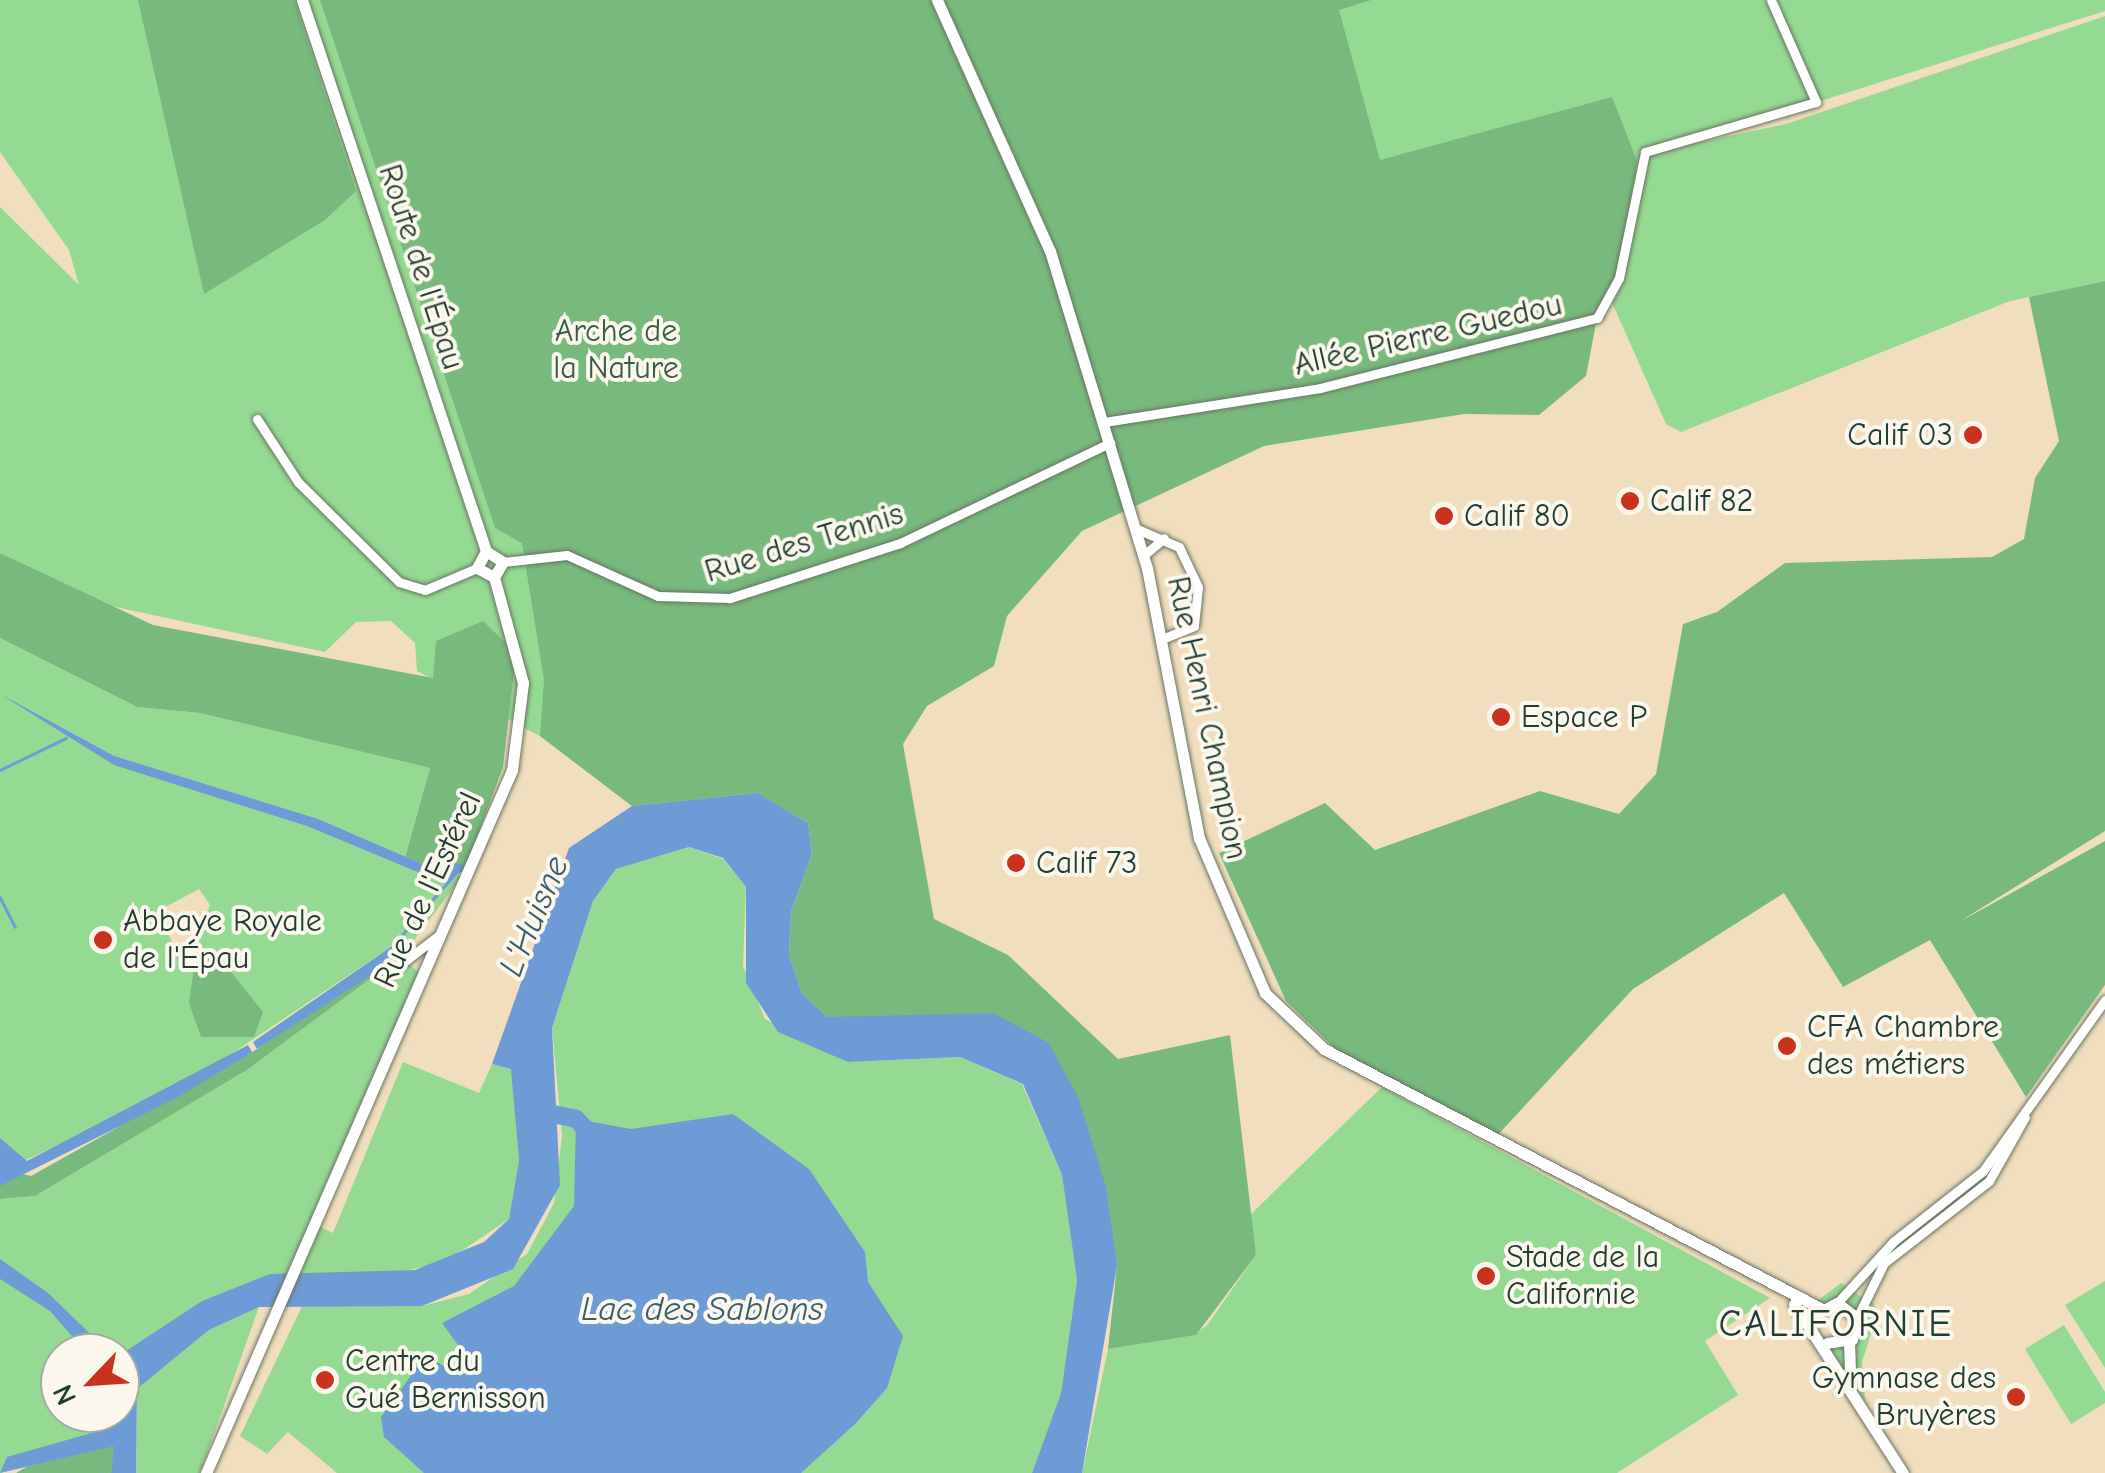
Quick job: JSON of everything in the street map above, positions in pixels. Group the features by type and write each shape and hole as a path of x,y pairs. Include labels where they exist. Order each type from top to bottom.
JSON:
{"street":[{"name":"Route de l'Épau","path":"302,0 486,552"},
{"name":"Rue Henri Champion","path":"937,0 1050,251 1144,555 1164,638 1199,838 1240,948 1277,1010 1324,1049 1783,1294 1822,1309"},
{"name":"Allée Pierre Guedou","path":"1104,422 1320,388 1597,318 1619,278 1645,152 1816,102 1771,0"},
{"path":"257,419 298,482 399,582 425,590 477,568 486,552 502,562 494,577 477,568"},
{"name":"Rue des Tennis","path":"502,562 566,555 658,596 730,598 900,543 1110,443"},
{"path":"1136,528 1164,538 1184,553 1202,601 1194,626 1164,638"},
{"path":"1144,555 1164,538"},
{"name":"Rue de l'Estérel","path":"206,1473 312,1218 512,770 520,728 516,647 494,577"},
{"path":"386,974 439,936"},
{"path":"1903,1473 1816,1327 1822,1309 1838,1303 1894,1241 1984,1171 2105,1000"},
{"path":"1851,1388 1848,1342 1884,1263 1989,1181 2025,1117"},
{"name":"Rue Henri Champion","path":"1783,1294 1816,1327"},
{"path":"1838,1303 1857,1318"},
{"path":"1827,1344 1848,1342"}],"green space":[{"name":"Arche de la Nature","path":"0,0 2105,0 2105,11 1669,149 1786,124 2105,16 2105,281 2010,301 1681,432 1666,424 1609,296 1105,422 756,793 632,806 540,736 417,671 415,643 391,621 356,622 325,652 102,604 0,553 0,207 79,285 69,250 0,152"},
{"path":"138,0 294,0 356,191 325,220 204,294"},
{"name":"Arche de la Nature","path":"320,0 1371,0 1339,10 1380,160 1612,97 1637,161 1619,278 1597,318 1586,376 1539,415 1464,414 1264,446 1082,531 1007,616 994,666 927,706 903,744 934,919 1008,955 1118,1059 1230,1035 1256,1255 1196,1335 1108,1349 1117,1266 993,1013 854,1021 827,1017 802,993 789,955 791,912 812,854 808,823 756,793 632,806 540,736 544,680 522,543 495,528"},
{"path":"2105,281 2105,831 1959,922 2105,841 2105,985 2026,1097 1930,940 1843,987 1784,893 1633,989 1493,1140 1349,1062 1286,1001 1219,853 1325,803 1375,850 1540,791 1619,814 1656,774 1683,624 1717,612 1785,563 1992,557 2024,539 2035,478 2059,441 2029,297"},
{"path":"0,553 153,625 433,678 436,641 483,621 505,642 514,671 503,767 466,866 443,873 405,857 430,768 200,713 137,707 0,638"},
{"path":"0,638 137,707 200,713 430,768 405,856 444,883 466,871 406,951 398,942 191,1081 22,1162 0,1138","holes":["199,889 210,905 184,969 158,911"]},
{"path":"689,847 723,859 746,887 743,966 765,1019 848,1062 960,1057 1022,1084 1062,1175 1077,1280 1061,1393 1032,1473 337,1473 288,1432 267,1454 240,1436 305,1300 422,1306 469,1294 527,1254 554,1203 562,1136 552,1028 593,901 616,869"},
{"path":"197,947 216,953 263,1012 254,1037 201,1037 189,1003"},
{"path":"394,953 401,956 247,1070 35,1196 0,1199 0,1156 4,1169 31,1176 259,1048"},
{"path":"401,956 419,973 310,1222 333,1233 403,1062 479,1093 492,1064 512,1069 519,1160 509,1219 445,1262 212,1313 140,1383 140,1333 40,1333 40,1433 105,1433 0,1473 0,1199 35,1196 247,1070"},
{"name":"Stade de la Californie","path":"1382,1087 1770,1298 1705,1341 1738,1395 1617,1473 1082,1473 1108,1349 1195,1335 1208,1324 1256,1255 1250,1215"},
{"path":"2105,1281 2105,1368 2065,1305"},
{"path":"1841,1283 1863,1298 1866,1291 1878,1311 1862,1362 1865,1401 1827,1343 1857,1331 1842,1304 1818,1313 1815,1327 1803,1312"},
{"path":"259,1307 200,1473 136,1473 140,1387 209,1330"},
{"path":"2064,1325 2105,1392 2105,1403 2071,1424 2025,1349"},
{"path":"115,1445 111,1473 16,1473 28,1466"}],"water":[{"path":"0,694 114,756 318,819 443,873 459,863 467,868 444,883 307,826 114,765"},
{"path":"757,793 808,823 812,854 791,912 789,955 802,993 827,1017 993,1013 1049,1043 1078,1097 1106,1187 1117,1266 1082,1473 1032,1473 1061,1393 1077,1280 1062,1175 1023,1084 960,1057 848,1062 778,1032 746,983 746,887 723,858 689,847 616,869 593,901 552,1028 560,1185 513,1269 422,1306 259,1307 209,1330 140,1387 140,1342 202,1301 270,1274 415,1270 484,1242 509,1219 519,1160 511,1069 492,1064 569,848 632,806"},
{"path":"398,942 402,955 257,1049 253,1042"},
{"path":"248,1045 252,1052 180,1096 0,1186 0,1138 27,1161"},
{"name":"Lac des Sablons","path":"733,1114 809,1169 865,1252 868,1282 903,1336 887,1388 855,1424 801,1473 424,1473 384,1437 381,1417 426,1355 460,1376 474,1367 442,1323 514,1286 574,1206 576,1119 631,1129"},
{"path":"0,1259 48,1293 89,1333 69,1333 50,1311 0,1279"},
{"path":"91,1433 136,1433 136,1473 111,1473 114,1446 0,1473 7,1457"}],"waterway":[{"path":"0,770 66,738"},
{"path":"395,943 459,869"},
{"path":"0,897 15,926"},
{"path":"539,1111 576,1119 591,1134"}],"place":[{"name":"Calif 03","path":"1973,435"},
{"name":"Calif 82","path":"1630,501"},
{"name":"Calif 80","path":"1444,516"},
{"name":"Espace P","path":"1501,717"},
{"name":"Calif 73","path":"1016,863"},
{"name":"Abbaye Royale de l'Épau","path":"103,940"},
{"name":"CFA Chambre des métiers","path":"1787,1046"},
{"name":"Stade de la Californie","path":"1486,1276"},
{"name":"Centre du Gué Bernisson","path":"325,1380"},
{"name":"Gymnase des Bruyères","path":"2016,1397"}],"district":[{"name":"CALIFORNIE","path":"1836,1325"}],"water label":[{"name":"L'Huisne","path":"534,916"}]}
